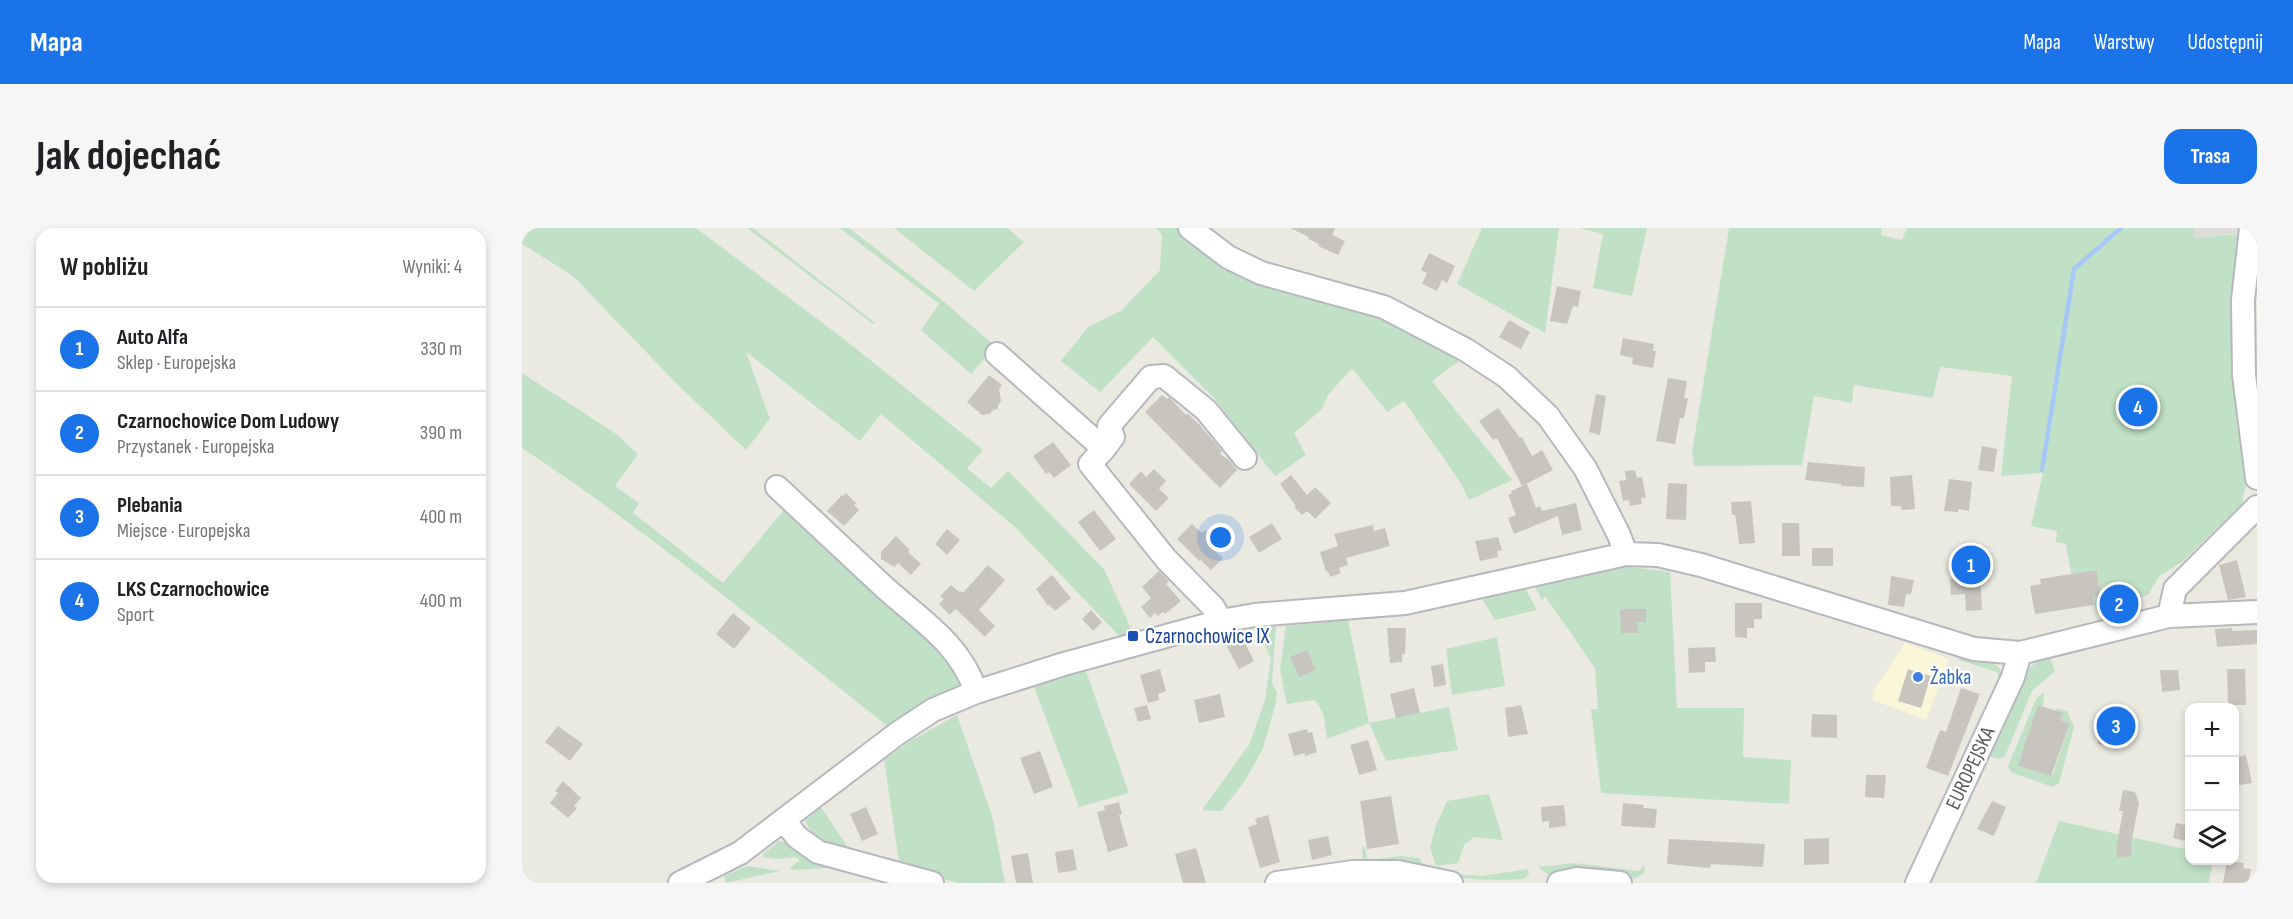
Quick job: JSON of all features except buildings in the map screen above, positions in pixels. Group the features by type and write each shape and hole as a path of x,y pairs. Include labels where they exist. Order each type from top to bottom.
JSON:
{"street":[{"path":"1190,228 1228,257 1261,273 1384,307 1466,350 1507,377 1548,416 1586,468 1626,554"},
{"path":"2251,228 2243,300 2244,375 2257,478"},
{"path":"997,354 1104,449"},
{"path":"1221,621 1213,607 1166,559 1090,464 1113,437 1109,426 1151,377 1164,376 1206,410 1245,458"},
{"path":"777,487 949,645 970,675 975,692"},
{"path":"2169,616 2175,589 2257,507"},
{"path":"680,883 740,853 898,733 933,710 975,692 1064,664 1221,621 1255,615 1405,603 1626,554 1658,555 1701,565 1974,649 2020,652 2169,616 2257,612"},
{"name":"EUROPEJSKA","path":"1917,883 2013,678 2020,652"},
{"path":"784,820 797,837 818,852 899,879 932,883"},
{"path":"1280,883 1353,872 1398,872 1451,883"},
{"path":"1559,883 1577,879 1620,883"}],"shaded area":[{"path":"2194,228 2240,228 2240,233 2194,238"},
{"path":"1905,643 1949,659 1926,720 1873,700 1874,690"}],"green space":[{"path":"522,228 696,228 840,336 983,450 967,468 991,488 1008,471 1104,569 1135,637 1124,641 1015,527 881,414 860,441 746,352 770,419 746,450 677,384 573,276 522,244"},
{"path":"747,228 753,228 875,323 873,324"},
{"path":"840,228 849,228 942,300 995,346 971,374 921,330 939,304"},
{"path":"894,228 1007,228 1024,242 974,291"},
{"path":"1156,228 1181,228 1219,264 1401,321 1463,358 1432,381 1512,480 1469,500 1460,482 1404,401 1387,412 1352,368 1328,395 1321,410 1294,433 1306,455 1275,476 1214,398 1153,337 1100,392 1061,361 1089,326 1121,311 1160,270 1162,235"},
{"path":"1482,228 1559,228 1545,333 1457,284"},
{"path":"1580,228 1647,228 1632,296 1593,288 1603,234"},
{"path":"1729,228 1882,228 1881,235 1902,240 1907,228 2194,228 2194,238 2239,234 2252,484 2246,483 2242,504 2182,562 2159,576 2148,595 2095,609 2093,596 2100,595 2097,570 2071,574 2066,544 2056,542 2057,531 2031,526 2043,473 2001,476 2012,376 1940,367 1933,398 1854,385 1852,403 1814,396 1802,465 1694,466 1692,452"},
{"path":"522,373 618,435 638,454 615,486 639,503 633,513 723,583 789,504 956,654 964,684 918,708 891,729 664,549 522,448"},
{"path":"1630,567 1670,572 1677,708 1744,708 1743,757 1791,760 1789,804 1601,793 1591,709 1598,709 1595,668 1545,596 1542,600 1536,588 1600,570"},
{"path":"1525,588 1537,610 1495,620 1482,599"},
{"path":"1348,620 1369,723 1327,739 1323,713 1315,700 1287,704 1280,670 1286,626"},
{"path":"1276,626 1272,683 1277,692 1263,748 1246,779 1222,811 1202,810 1249,745 1265,700 1271,658 1257,628"},
{"path":"1497,637 1505,686 1452,695 1446,649"},
{"path":"1960,658 1981,660 1995,665 2000,668 1999,681 1997,672 1959,660"},
{"path":"2050,658 2055,671 2032,691 2005,756 1998,759 1987,755 2009,701 2020,689 2030,667"},
{"path":"1086,671 1129,793 1079,807 1034,687"},
{"path":"2044,692 2043,706 2038,705 2019,766 2051,776 2053,774 2070,723 2060,720 2063,713 2056,711 2057,708 2067,711 2074,727 2059,783 2052,787 2011,772 2008,766 2036,699"},
{"path":"1449,707 1458,750 1386,761 1369,723"},
{"path":"957,715 993,819 1005,883 958,883 900,868 884,760 912,740"},
{"path":"1489,794 1503,840 1474,837 1464,845 1458,863 1436,866 1430,848 1436,825 1447,801"},
{"path":"821,807 855,858 806,835 810,830 805,821"},
{"path":"2059,821 2185,849 2185,865 2212,865 2209,883 2036,883"},
{"path":"779,841 793,848 896,883 830,868 792,870 790,868 799,859 762,857"},
{"path":"1362,846 1364,846 1368,860 1400,856 1419,858 1429,872 1481,876 1528,869 1529,874 1524,879 1504,880 1423,873 1363,862"},
{"path":"1574,863 1639,871 1645,864 1644,873 1636,878 1554,876 1538,867"},
{"path":"747,866 780,871 726,883 724,876"}],"waterway":[{"path":"2042,470 2074,269 2121,228"}],"place":[{"name":"LKS Czarnochowice","path":"2138,407"},
{"name":"Auto Alfa","path":"1971,565"},
{"name":"Czarnochowice Dom Ludowy","path":"2119,604"},
{"name":"Czarnochowice IX","path":"1133,636"},
{"name":"Żabka","path":"1918,677"},
{"name":"Plebania","path":"2116,726"}]}
